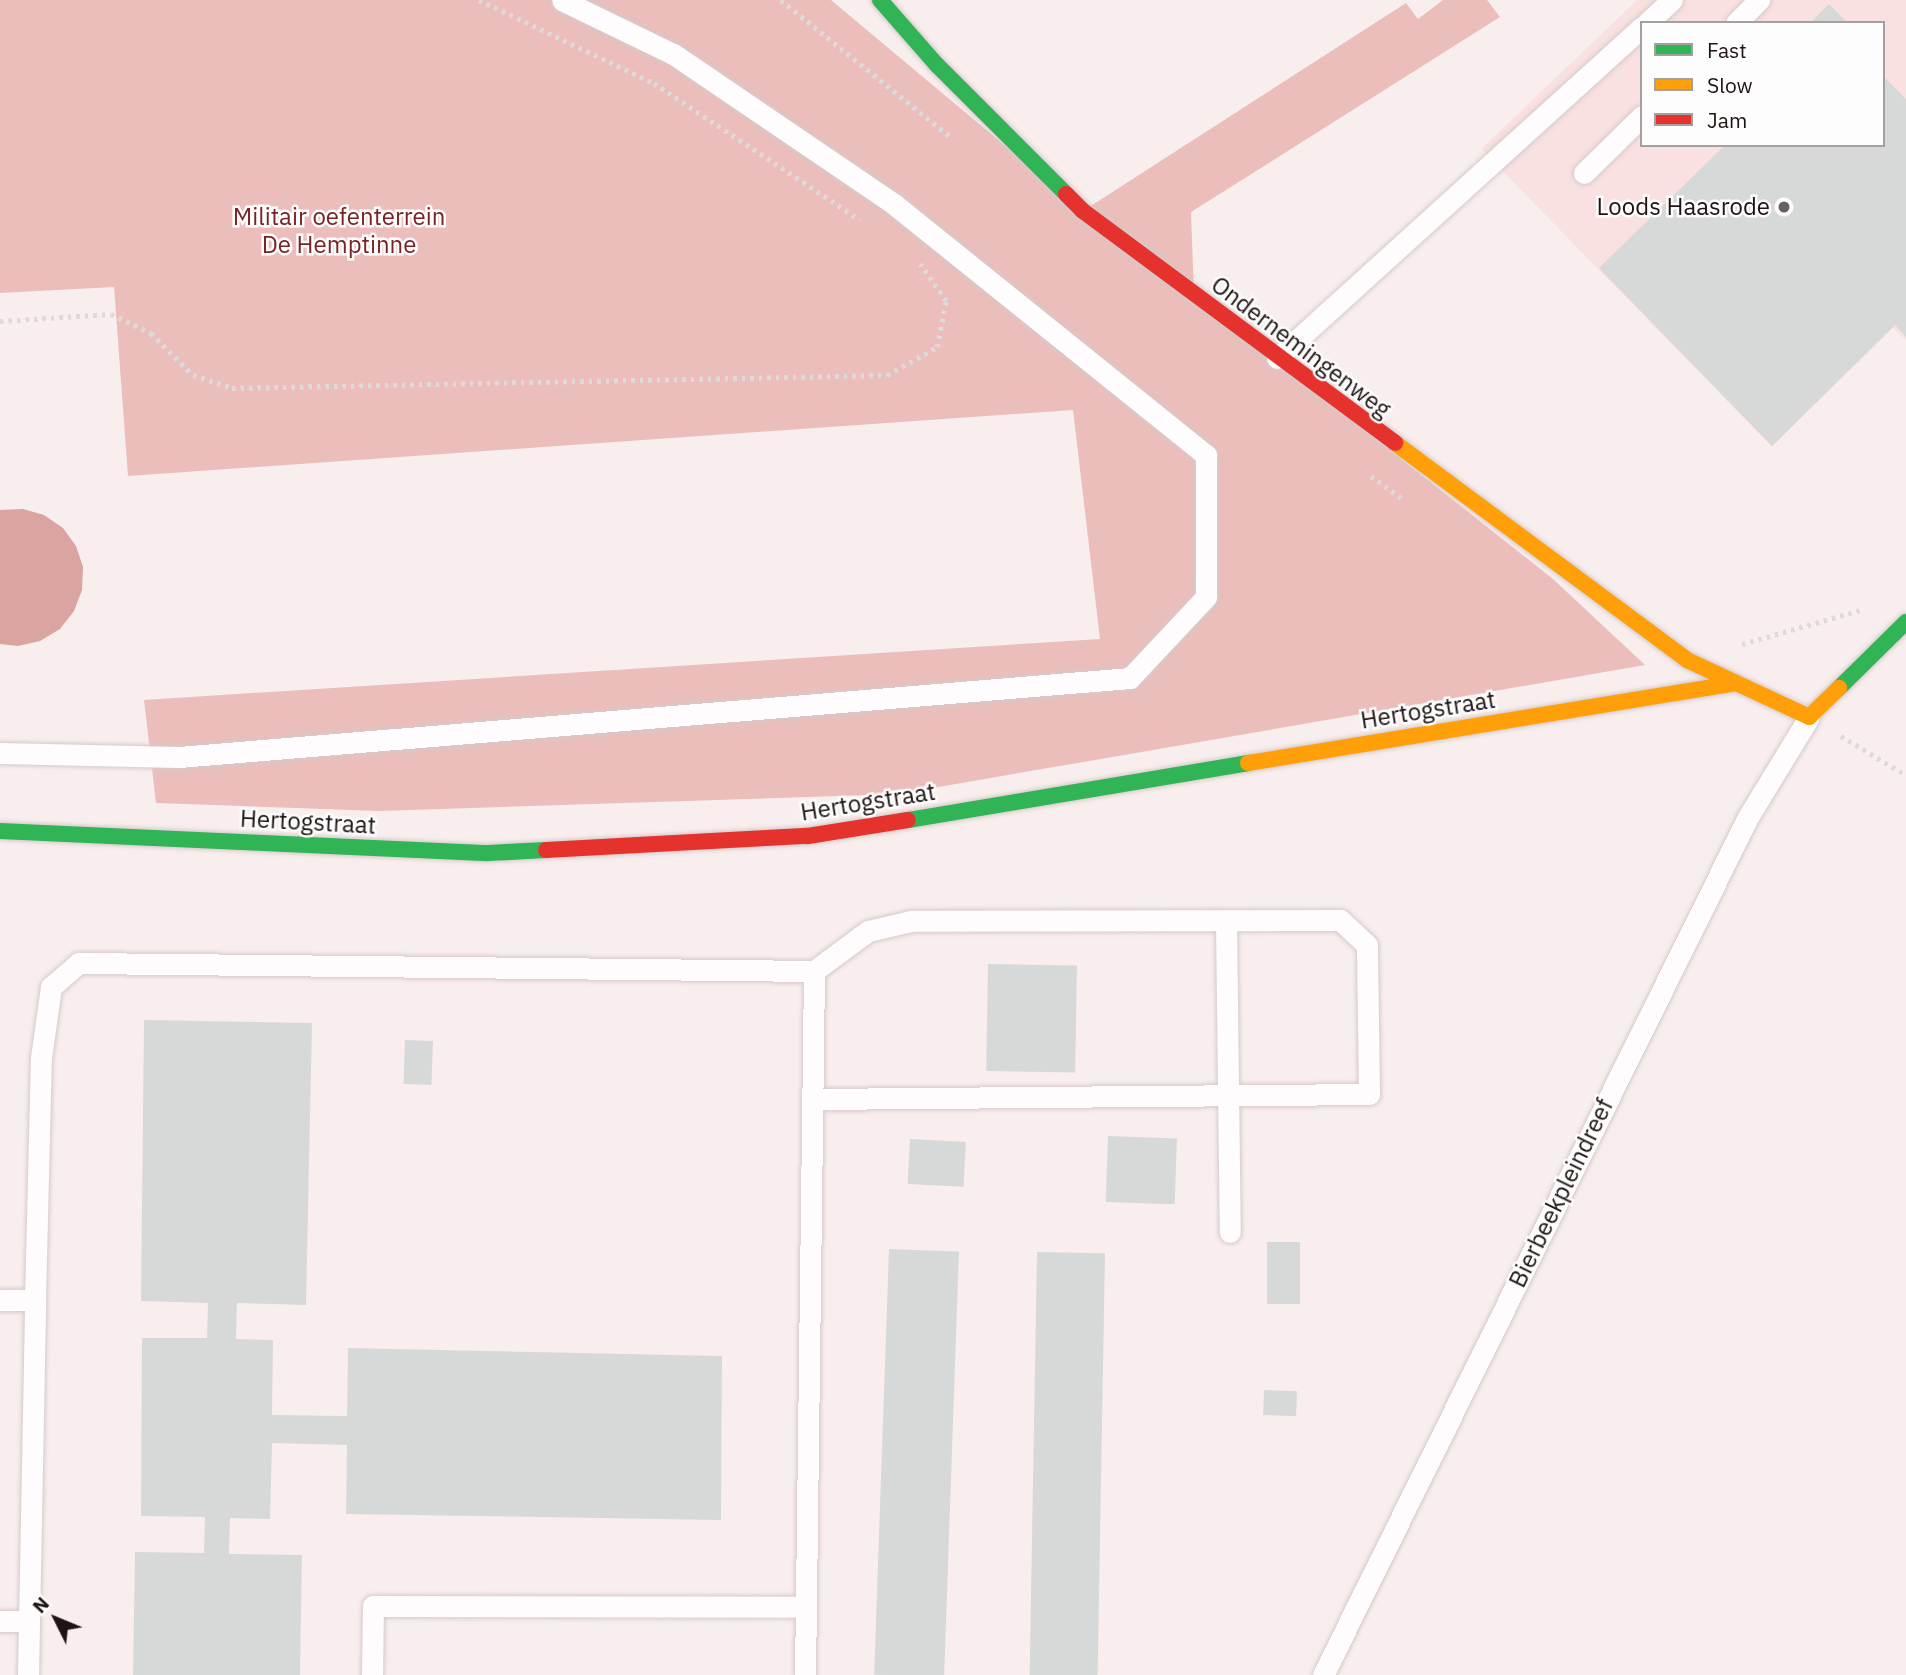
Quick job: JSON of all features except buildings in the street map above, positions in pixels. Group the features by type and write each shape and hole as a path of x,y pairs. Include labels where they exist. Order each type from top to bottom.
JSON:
{"street":[{"name":"Ondernemingenweg","path":"880,0 937,65 1083,211 1687,660 1809,717"},
{"path":"1809,717 1906,622"},
{"name":"Hertogstraat","path":"0,831 489,853 808,836 1734,684"}],"lane":[{"path":"0,753 179,757 1130,678 1206,597 1206,455 894,204 673,54 562,0"},
{"path":"1649,21 1672,0"},
{"path":"1738,21 1759,0"},
{"path":"1278,358 1640,29"},
{"path":"1584,173 1640,118"},
{"name":"Bierbeekpleindreef","path":"1323,1675 1748,817 1809,717"},
{"path":"28,1675 41,1058 51,987 79,963 814,971 868,931 911,921 1340,920 1367,945 1369,1094 812,1099"},
{"path":"1226,921 1226,1096 1230,1232"},
{"path":"805,1675 814,971"},
{"path":"0,1300 35,1300"},
{"path":"372,1675 373,1606 806,1607"},
{"path":"0,1621 29,1621"}],"path":[{"path":"480,0 654,83 869,226"},
{"path":"0,321 111,314 151,333 193,375 232,388 887,375 937,346 946,301 914,256"},
{"path":"1738,646 1877,605"},
{"path":"1809,717 1906,775"}],"shaded area":[{"name":"Loods Haasrode","path":"1637,0 1906,0 1906,340 1893,328 1772,447 1481,149"},
{"path":"23,509 44,515 63,528 76,546 83,567 82,590 74,611 60,629 40,641 18,646 0,644 0,510"}],"green space":[{"name":"Militair oefenterrein De Hemptinne","path":"0,0 831,0 1083,211 1406,3 1418,19 1443,0 1487,0 1500,17 1191,212 1194,295 1553,579 1645,665 898,794 379,811 156,803 144,700 1100,639 1073,410 128,476 114,287 0,293"}],"traffic: fast":[{"path":"880,0 937,65 1066,194"},
{"path":"1839,688 1906,622"},
{"path":"908,820 1248,763"},
{"path":"0,831 489,853 546,850"}],"traffic: slow":[{"path":"1395,443 1687,660 1809,717 1839,688"},
{"path":"1248,763 1734,683"}],"traffic: jam":[{"path":"1066,194 1083,211 1395,443"},
{"path":"546,850 808,836 908,820"}],"place":[{"name":"Loods Haasrode","path":"1784,207"}]}
